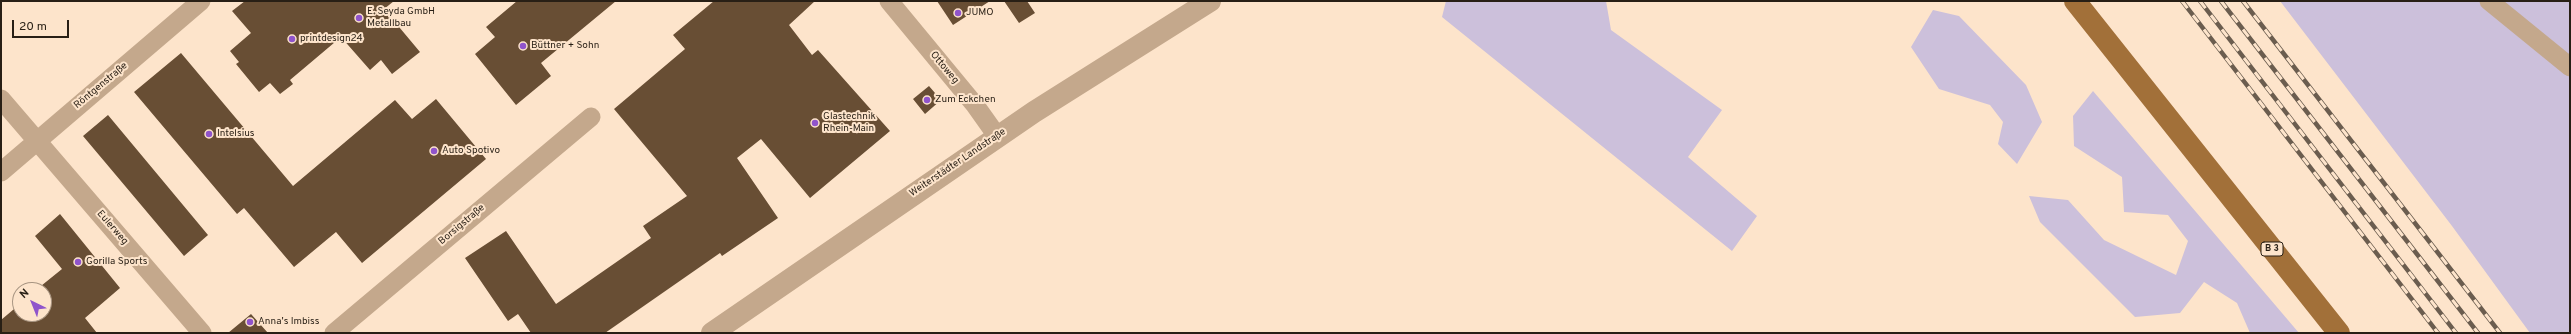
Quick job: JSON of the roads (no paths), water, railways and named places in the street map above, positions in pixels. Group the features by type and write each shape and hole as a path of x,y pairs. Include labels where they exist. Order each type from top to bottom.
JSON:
{"main road":[{"name":"B 3","path":"2075,1 2338,333"}],"street":[{"name":"Röntgenstraße","path":"1,172 201,1"},
{"name":"Ottoweg","path":"889,1 975,105 997,136"},
{"name":"Weiterstädter Landstraße","path":"712,333 997,136 1210,1"},
{"path":"2489,1 2570,67"},
{"name":"Eulerweg","path":"1,99 202,333"},
{"name":"Borsigstraße","path":"334,333 591,117"}],"railway":[{"path":"2182,1 2438,333"},
{"path":"2200,1 2456,333"},
{"path":"2221,1 2478,333"},
{"path":"2243,1 2500,333"}],"place":[{"name":"JUMO","path":"958,13"},
{"name":"E. Seyda GmbH Metallbau","path":"359,18"},
{"name":"printdesign24","path":"292,39"},
{"name":"Büttner + Sohn","path":"523,46"},
{"name":"Zum Eckchen","path":"927,100"},
{"name":"Glastechnik Rhein-Main","path":"815,123"},
{"name":"Intelsius","path":"209,134"},
{"name":"Auto Spotivo","path":"434,151"},
{"name":"Gorilla Sports","path":"78,262"},
{"name":"Anna's Imbiss","path":"250,322"}]}
